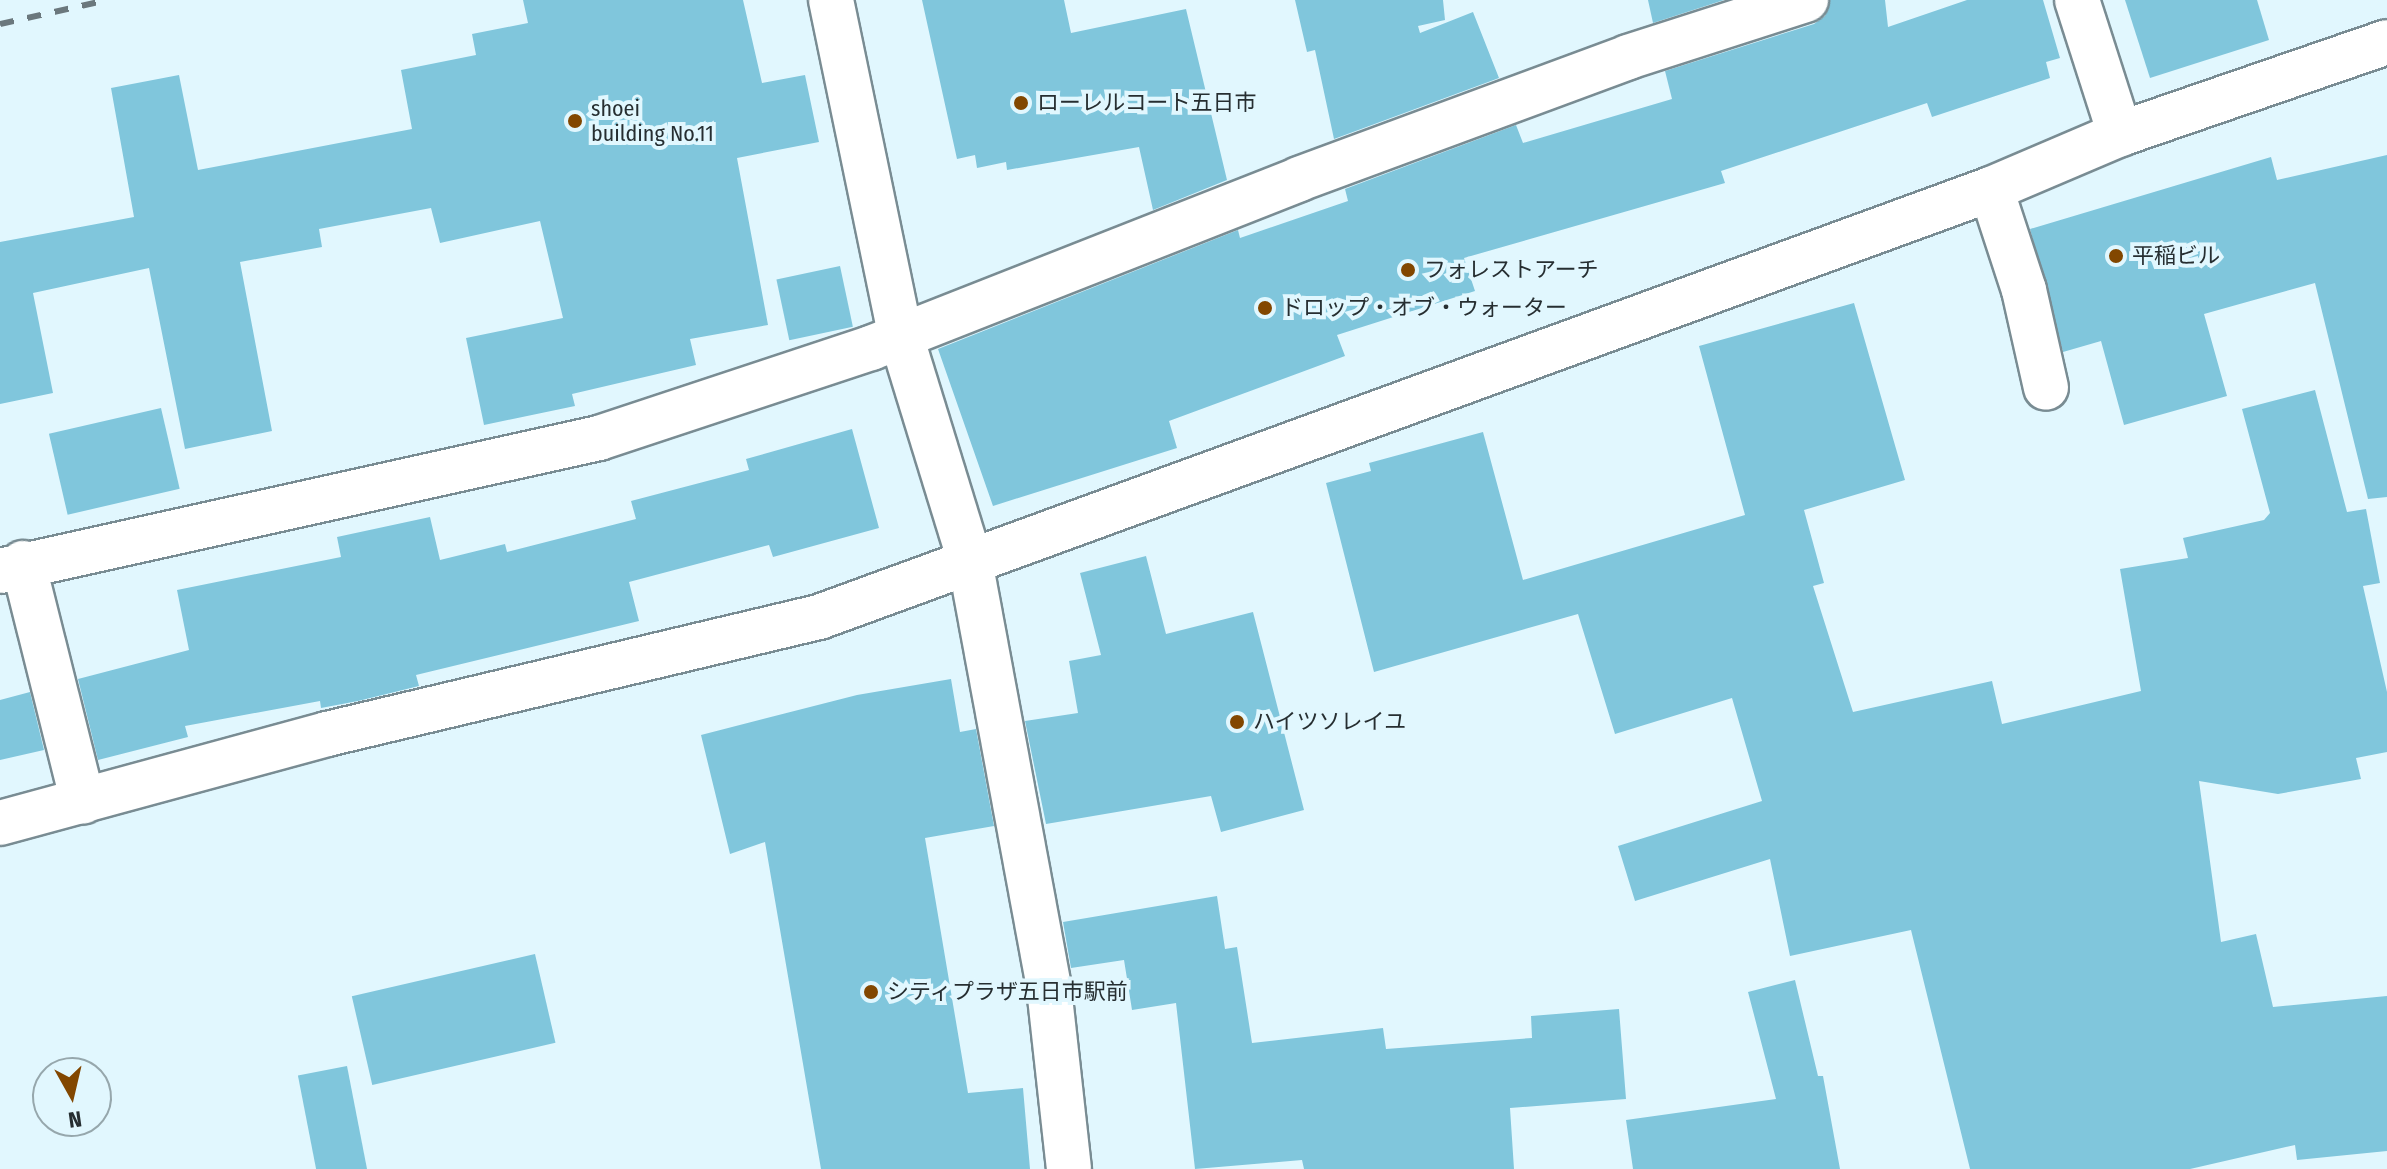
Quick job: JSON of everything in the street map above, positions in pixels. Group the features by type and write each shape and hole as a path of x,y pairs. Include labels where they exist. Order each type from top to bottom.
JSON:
{"street":[{"path":"831,0 900,333 970,561 1049,988 1069,1169"},
{"path":"83,802 12,567 599,438 871,348 900,333 1598,68 1806,0"},
{"path":"2077,0 2120,134"},
{"path":"0,823 327,734 819,617 1991,189 2120,134 2387,42"},
{"path":"1991,189 2046,388"}],"building":[{"path":"523,0 743,0 762,83 805,75 819,142 737,158 768,325 690,339 696,365 572,394 575,406 484,425 466,338 563,318 540,221 440,243 431,208 319,229 322,247 240,262 272,431 185,449 149,268 33,293 53,393 0,404 0,242 134,217 111,88 179,75 198,170 412,129 401,70 476,55 472,34 528,23"},
{"path":"922,0 1064,0 1071,33 1186,9 1227,180 1153,210 1139,147 1007,170 1006,162 977,168 975,155 957,159"},
{"path":"1295,0 1443,0 1445,20 1418,26 1420,33 1473,12 1499,78 1334,139 1315,50 1307,52"},
{"path":"1648,0 1724,0 1653,23"},
{"path":"1830,0 1885,0 1888,27 1967,0 2043,0 2060,58 2046,62 2050,78 1932,117 1927,103 1721,171 1725,183 1464,258 1475,291 1337,335 1345,356 1169,421 1177,448 993,506 938,349 1238,230 1240,238 1348,201 1345,189 1516,125 1523,143 1672,99 1665,71 1814,24 1825,16"},
{"path":"2125,0 2257,0 2269,40 2150,78"},
{"path":"2387,155 2387,497 2368,499 2315,283 2204,314 2227,396 2124,425 2101,341 2063,352 2030,229 2271,157 2277,180"},
{"path":"840,266 853,327 789,340 776,280"},
{"path":"1854,303 1905,480 1804,510 1824,583 1813,586 1853,712 1992,681 2002,724 2141,691 2120,569 2188,558 2183,538 2264,520 2270,513 2242,409 2315,390 2347,512 2366,509 2380,583 2363,586 2387,692 2387,752 2356,758 2361,779 2278,794 2199,781 2221,942 2256,934 2273,1007 2387,996 2387,1151 2297,1160 2295,1145 2190,1169 1970,1169 1911,930 1790,956 1770,859 1635,901 1618,846 1762,801 1732,698 1615,734 1578,614 1374,672 1326,483 1371,471 1369,463 1483,432 1523,580 1745,515 1699,346"},
{"path":"161,408 180,489 68,515 49,434"},
{"path":"852,429 879,528 773,557 769,545 629,582 639,621 416,675 419,686 358,701 321,708 320,701 185,726 188,737 98,760 78,679 189,650 177,590 341,557 337,537 430,517 440,560 505,544 507,552 636,519 631,501 749,470 746,459"},
{"path":"1146,556 1166,634 1253,612 1304,810 1221,832 1211,796 1046,824 1025,721 1078,713 1069,661 1101,655 1080,573"},
{"path":"951,679 960,732 976,729 994,826 925,838 968,1093 1023,1088 1030,1169 821,1169 765,842 730,854 701,735 857,695"},
{"path":"30,692 44,750 0,760 0,700"},
{"path":"1217,896 1225,949 1237,947 1252,1043 1383,1028 1386,1049 1532,1038 1531,1016 1619,1009 1626,1099 1510,1108 1514,1169 1304,1169 1302,1160 1195,1169 1176,1003 1132,1010 1124,960 1071,968 1063,922"},
{"path":"535,954 555,1043 372,1085 352,996"},
{"path":"1795,980 1818,1076 1823,1076 1840,1169 1633,1169 1626,1120 1776,1099 1748,992"},
{"path":"347,1066 367,1169 316,1169 298,1076"}],"railway":[{"path":"0,24 107,0"}],"place":[{"name":"ローレルコート五日市","path":"1021,103"},
{"name":"shoei building No.11","path":"575,121"},
{"name":"平稲ビル","path":"2116,256"},
{"name":"フォレストアーチ","path":"1408,270"},
{"name":"ドロップ・オブ・ウォーター","path":"1265,308"},
{"name":"ハイツソレイユ","path":"1237,722"},
{"name":"シティプラザ五日市駅前","path":"871,992"}]}
